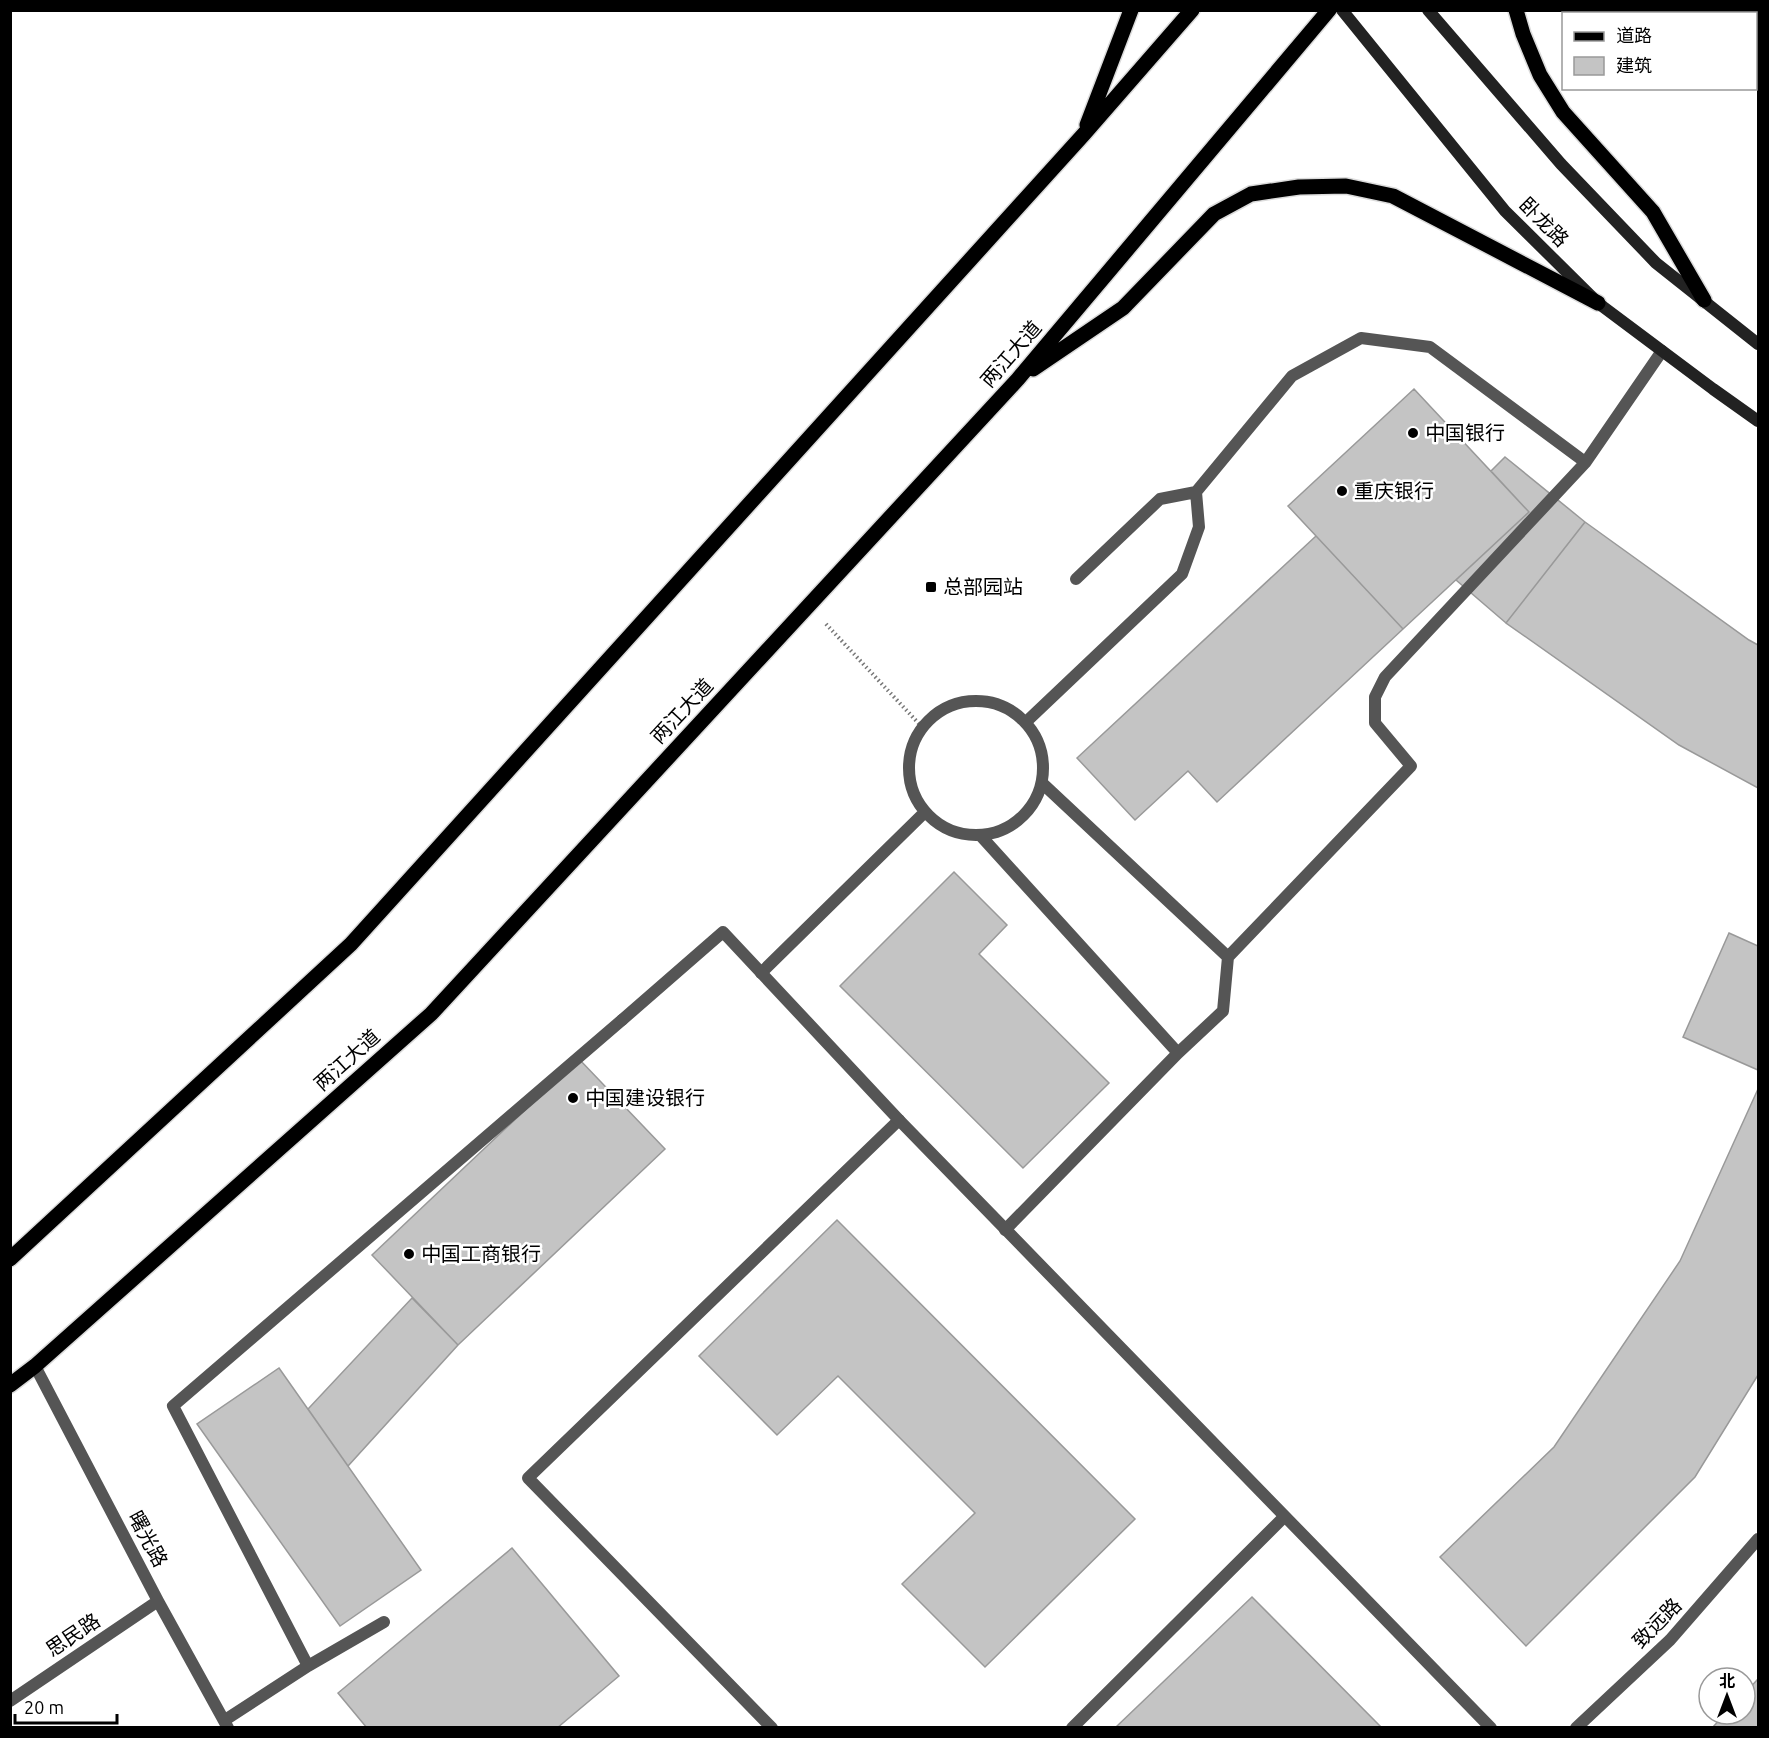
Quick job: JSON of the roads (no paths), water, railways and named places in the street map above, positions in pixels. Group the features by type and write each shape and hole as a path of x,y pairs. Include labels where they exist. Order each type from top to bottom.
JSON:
{"main road":[{"path":"1084,134 1131,10"},
{"path":"10,1259 351,944 1084,134 1192,10"},
{"name":"两江大道","path":"10,1385 36,1366 431,1014 1018,379 1329,10"},
{"name":"卧龙路","path":"1342,10 1505,211 1598,303 1758,421"},
{"path":"1428,10 1561,164 1656,264 1758,344"},
{"path":"1516,10 1540,75 1563,112 1653,212 1704,300"},
{"path":"1018,379 1123,308 1214,214 1251,194 1299,187 1346,186 1393,196 1598,303"}],"street":[{"path":"1076,579 1160,499 1196,492 1292,376 1361,338 1430,347 1586,462"},
{"path":"1005,1230 1178,1053 1223,1011 1228,957 1410,766 1375,723 1375,697 1385,677 1586,462 1662,351"},
{"path":"1026,722 1182,574 1199,527 1196,492"},
{"path":"986,700 1008,708 1026,722 1038,740 1041,751 1042,783 1034,802 1020,819 1002,830 980,835 960,833 940,825 925,812 912,790 908,768 912,745 922,727 941,710 963,701 986,700"},
{"path":"1042,783 1228,957"},
{"path":"760,973 925,812"},
{"path":"980,835 1178,1053"},
{"path":"308,1666 173,1406 723,932 1005,1230 1491,1728"},
{"path":"772,1728 528,1478 899,1120"},
{"name":"曙光路","path":"36,1366 158,1601 227,1724"},
{"path":"1072,1728 1284,1517"},
{"name":"致远路","path":"1576,1728 1670,1640 1758,1539"},
{"name":"思民路","path":"10,1701 158,1601"},
{"path":"227,1724 308,1666 384,1622"}],"place":[{"name":"中国银行","path":"1413,433"},
{"name":"重庆银行","path":"1342,491"},
{"name":"总部园站","path":"931,587"},
{"name":"中国建设银行","path":"573,1098"},
{"name":"中国工商银行","path":"409,1254"}]}
